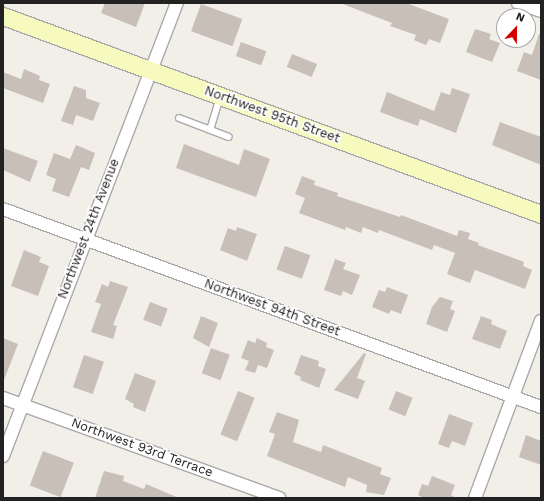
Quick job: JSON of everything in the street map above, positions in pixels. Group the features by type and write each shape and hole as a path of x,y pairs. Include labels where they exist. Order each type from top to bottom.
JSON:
{"main road":[{"name":"Northwest 95th Street","path":"3,16 541,214"}],"street":[{"name":"Northwest 24th Avenue","path":"3,456 21,404 84,239 177,3"},
{"path":"518,3 541,11"},
{"name":"Northwest 94th Street","path":"3,209 541,406"},
{"path":"475,498 541,321"},
{"name":"Northwest 93rd Terrace","path":"3,398 280,498"}],"lane":[{"path":"210,130 221,96"},
{"path":"178,118 229,137"}],"building":[{"path":"105,3 145,3 136,27 101,13"},
{"path":"340,3 406,3 449,19 440,43 429,39 426,45 414,40 416,35 390,26 392,23"},
{"path":"201,4 242,19 232,46 191,31"},
{"path":"475,29 491,34 489,39 496,42 496,48 498,48 492,62 466,52"},
{"path":"539,34 541,34 541,80 517,71 524,52 532,55 534,48 536,48"},
{"path":"241,42 266,51 261,65 236,56"},
{"path":"292,54 317,64 312,77 287,67"},
{"path":"24,69 40,76 39,80 50,84 43,103 3,88 3,72 21,79"},
{"path":"74,86 86,90 86,98 100,103 93,121 76,115 73,125 61,121"},
{"path":"452,88 470,94 456,133 420,119 418,126 380,112 387,92 434,111 441,92 450,95"},
{"path":"500,122 541,137 541,165 492,145"},
{"path":"184,144 239,165 244,149 270,159 256,197 176,168"},
{"path":"76,145 95,153 89,170 81,167 69,197 52,191 56,179 46,175 54,153 70,159"},
{"path":"3,148 38,161 30,182 3,170"},
{"path":"302,176 315,181 314,185 338,193 337,196 400,217 401,215 457,236 459,230 470,233 468,239 479,243 478,245 524,262 523,266 532,270 525,289 475,270 470,283 447,274 455,253 434,245 432,250 379,230 378,233 363,227 361,233 346,227 345,230 299,213 305,198 295,194"},
{"path":"237,227 257,234 247,261 220,250 228,228 236,231"},
{"path":"285,246 310,255 302,279 276,269"},
{"path":"24,250 41,257 39,262 49,266 38,296 11,286"},
{"path":"335,259 346,263 343,269 360,275 352,295 343,291 341,296 324,290"},
{"path":"110,281 128,287 113,325 117,326 113,339 91,332 101,304 95,302 102,284 108,287"},
{"path":"387,287 408,295 401,314 391,310 389,314 372,307 379,290 385,292"},
{"path":"440,297 453,301 450,309 455,311 447,332 426,324 432,307"},
{"path":"150,302 168,309 161,327 143,320"},
{"path":"201,316 218,323 209,347 193,338"},
{"path":"481,316 492,320 491,324 507,331 500,349 472,339"},
{"path":"3,338 18,344 4,380 3,380"},
{"path":"257,338 267,343 266,347 274,350 267,368 258,365 255,373 245,370 249,361 241,358 248,340 255,343"},
{"path":"211,348 230,355 221,380 202,373"},
{"path":"364,353 366,354 357,378 365,381 358,399 334,390"},
{"path":"84,355 104,362 93,394 73,387"},
{"path":"301,355 319,361 318,366 326,369 319,388 300,380 301,377 294,374"},
{"path":"135,373 156,381 145,412 133,407 134,404 125,399"},
{"path":"238,391 255,398 237,441 220,435"},
{"path":"396,391 413,398 405,416 389,410"},
{"path":"277,412 299,420 293,442 321,452 323,445 382,468 380,474 391,478 384,495 366,492 367,485 348,477 345,487 267,456 275,434 269,432"},
{"path":"449,414 473,423 465,446 452,441 449,448 438,444"},
{"path":"526,435 541,441 541,465 519,457"},
{"path":"43,451 74,463 61,497 30,486"},
{"path":"104,471 124,476 123,481 144,489 146,484 179,498 95,498"},
{"path":"432,476 455,485 451,495 456,498 424,498 418,495 422,484 428,486"}]}
